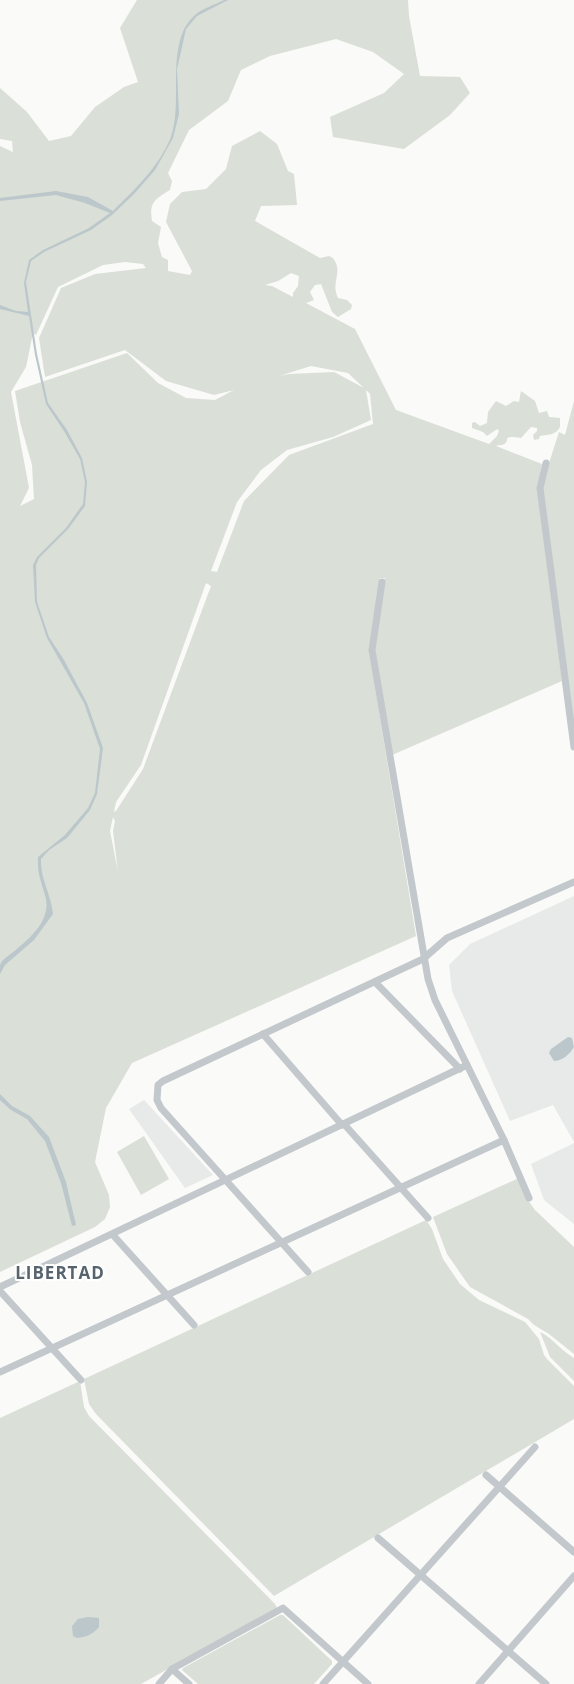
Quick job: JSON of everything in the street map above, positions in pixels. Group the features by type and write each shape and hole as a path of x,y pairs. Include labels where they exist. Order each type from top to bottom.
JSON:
{"street":[{"path":"546,463 540,488 574,747"},
{"path":"382,582 372,650 423,959 435,1000 504,1140 529,1198"},
{"path":"308,1272 161,1108 157,1100 158,1085 163,1081 423,959 447,938 574,882"},
{"path":"375,982 460,1069"},
{"path":"262,1034 428,1218"},
{"path":"0,1287 113,1235 467,1065"},
{"path":"0,1372 504,1140"},
{"path":"113,1235 194,1325"},
{"path":"0,1291 81,1380"},
{"path":"323,1684 535,1446"},
{"path":"486,1475 574,1552"},
{"path":"378,1538 546,1684"},
{"path":"479,1684 574,1576"},
{"path":"159,1684 172,1669 282,1608 368,1684"},
{"path":"172,1669 189,1684"}],"shaded area":[{"path":"137,0 408,0 409,16 420,76 460,77 470,93 450,115 404,149 333,137 330,117 384,93 404,74 373,52 336,39 270,56 241,70 228,101 189,130 168,173 172,181 170,190 156,199 152,205 152,221 161,227 158,243 162,257 168,260 168,271 190,275 192,271 166,222 170,204 182,192 206,189 226,169 232,146 260,131 277,144 288,171 294,174 297,205 261,206 255,221 320,258 329,256 333,258 337,268 335,287 338,298 347,300 352,305 351,309 338,317 332,312 321,284 315,285 310,292 314,300 306,303 355,329 396,410 489,444 497,436 499,431 497,429 487,436 483,432 472,428 472,423 475,422 480,426 487,423 488,412 496,401 506,406 514,401 519,402 521,391 535,401 539,413 547,411 549,417 560,418 560,427 554,433 540,436 539,439 534,440 533,435 537,431 537,428 531,427 521,438 511,437 507,439 505,444 496,446 542,464 537,489 562,681 392,755 375,650 385,578 380,578 369,651 416,936 132,1063 106,1108 95,1162 109,1195 110,1207 105,1219 95,1227 0,1272 0,146 13,152 12,141 0,139 0,88 27,112 49,141 71,136 95,107 124,87 138,82 120,28","holes":["125,262 143,264 146,268 95,274 61,288 39,338 45,377 125,350 166,381 214,395 234,390 215,400 186,398 158,383 127,353 15,391 20,422 32,465 34,499 20,506 29,488 11,392 26,367 33,333 36,335 58,287 103,265","291,273 299,276 298,286 293,293 293,297 272,286 265,285 278,281","311,366 348,373 364,388 334,372 289,374 279,376","366,390 370,394 373,424 289,455 244,501 217,572 211,571 237,502 261,470 287,450 333,437 371,420","206,583 211,586 143,769 114,812 116,802 141,765","113,817 115,821 113,831 118,872 110,831"]},
{"path":"224,0 228,0 197,16 186,29 177,69 179,114 173,138 155,170 134,194 112,215 91,230 44,252 31,261 26,282 37,354 48,403 67,430 82,458 87,482 85,506 68,529 39,558 36,565 37,602 49,637 64,660 87,703 103,748 97,794 90,810 67,838 49,850 41,859 42,873 53,914 34,940 5,965 0,974 0,965 2,961 33,934 44,918 46,899 39,874 38,857 65,835 88,808 95,793 100,749 84,703 47,638 35,602 33,565 37,557 66,528 83,504 85,482 80,459 46,404 35,355 29,316 0,309 0,305 16,311 28,312 24,283 29,260 43,250 89,228 110,213 85,203 56,195 0,201 0,198 56,191 88,197 113,211 146,177 160,158 171,137 176,107 177,56 180,41 186,27 195,15 205,8"},
{"path":"574,401 574,733 541,488 559,432 565,435"},
{"path":"574,896 574,1142 553,1105 510,1121 452,991 449,965 470,944"},
{"path":"568,1037 572,1038 574,1047 566,1057 554,1061 549,1053 551,1049"},
{"path":"0,1094 12,1106 30,1116 49,1137 66,1182 76,1225 72,1226 61,1183 45,1141 27,1119 11,1110 0,1100"},
{"path":"144,1100 213,1175 185,1188 129,1109"},
{"path":"144,1136 169,1179 141,1195 117,1152"},
{"path":"574,1143 574,1224 544,1200 531,1164"},
{"path":"519,1178 527,1199 535,1210 574,1247 574,1354 528,1319 470,1287 447,1254 433,1217"},
{"path":"426,1220 432,1229 443,1259 460,1284 479,1300 525,1322 539,1339 544,1355 547,1359 574,1386 574,1419 274,1596 96,1414 89,1404 84,1379"},
{"path":"540,1332 574,1358 574,1381 550,1357"},
{"path":"80,1381 84,1407 89,1416 275,1604 277,1608 141,1684 0,1684 0,1418"},
{"path":"280,1615 283,1615 332,1661 332,1664 314,1684 198,1684 182,1670 183,1668"},
{"path":"88,1617 99,1618 99,1627 87,1636 77,1638 73,1636 72,1626 78,1619"}],"district":[{"name":"LIBERTAD","path":"60,1272"}]}
